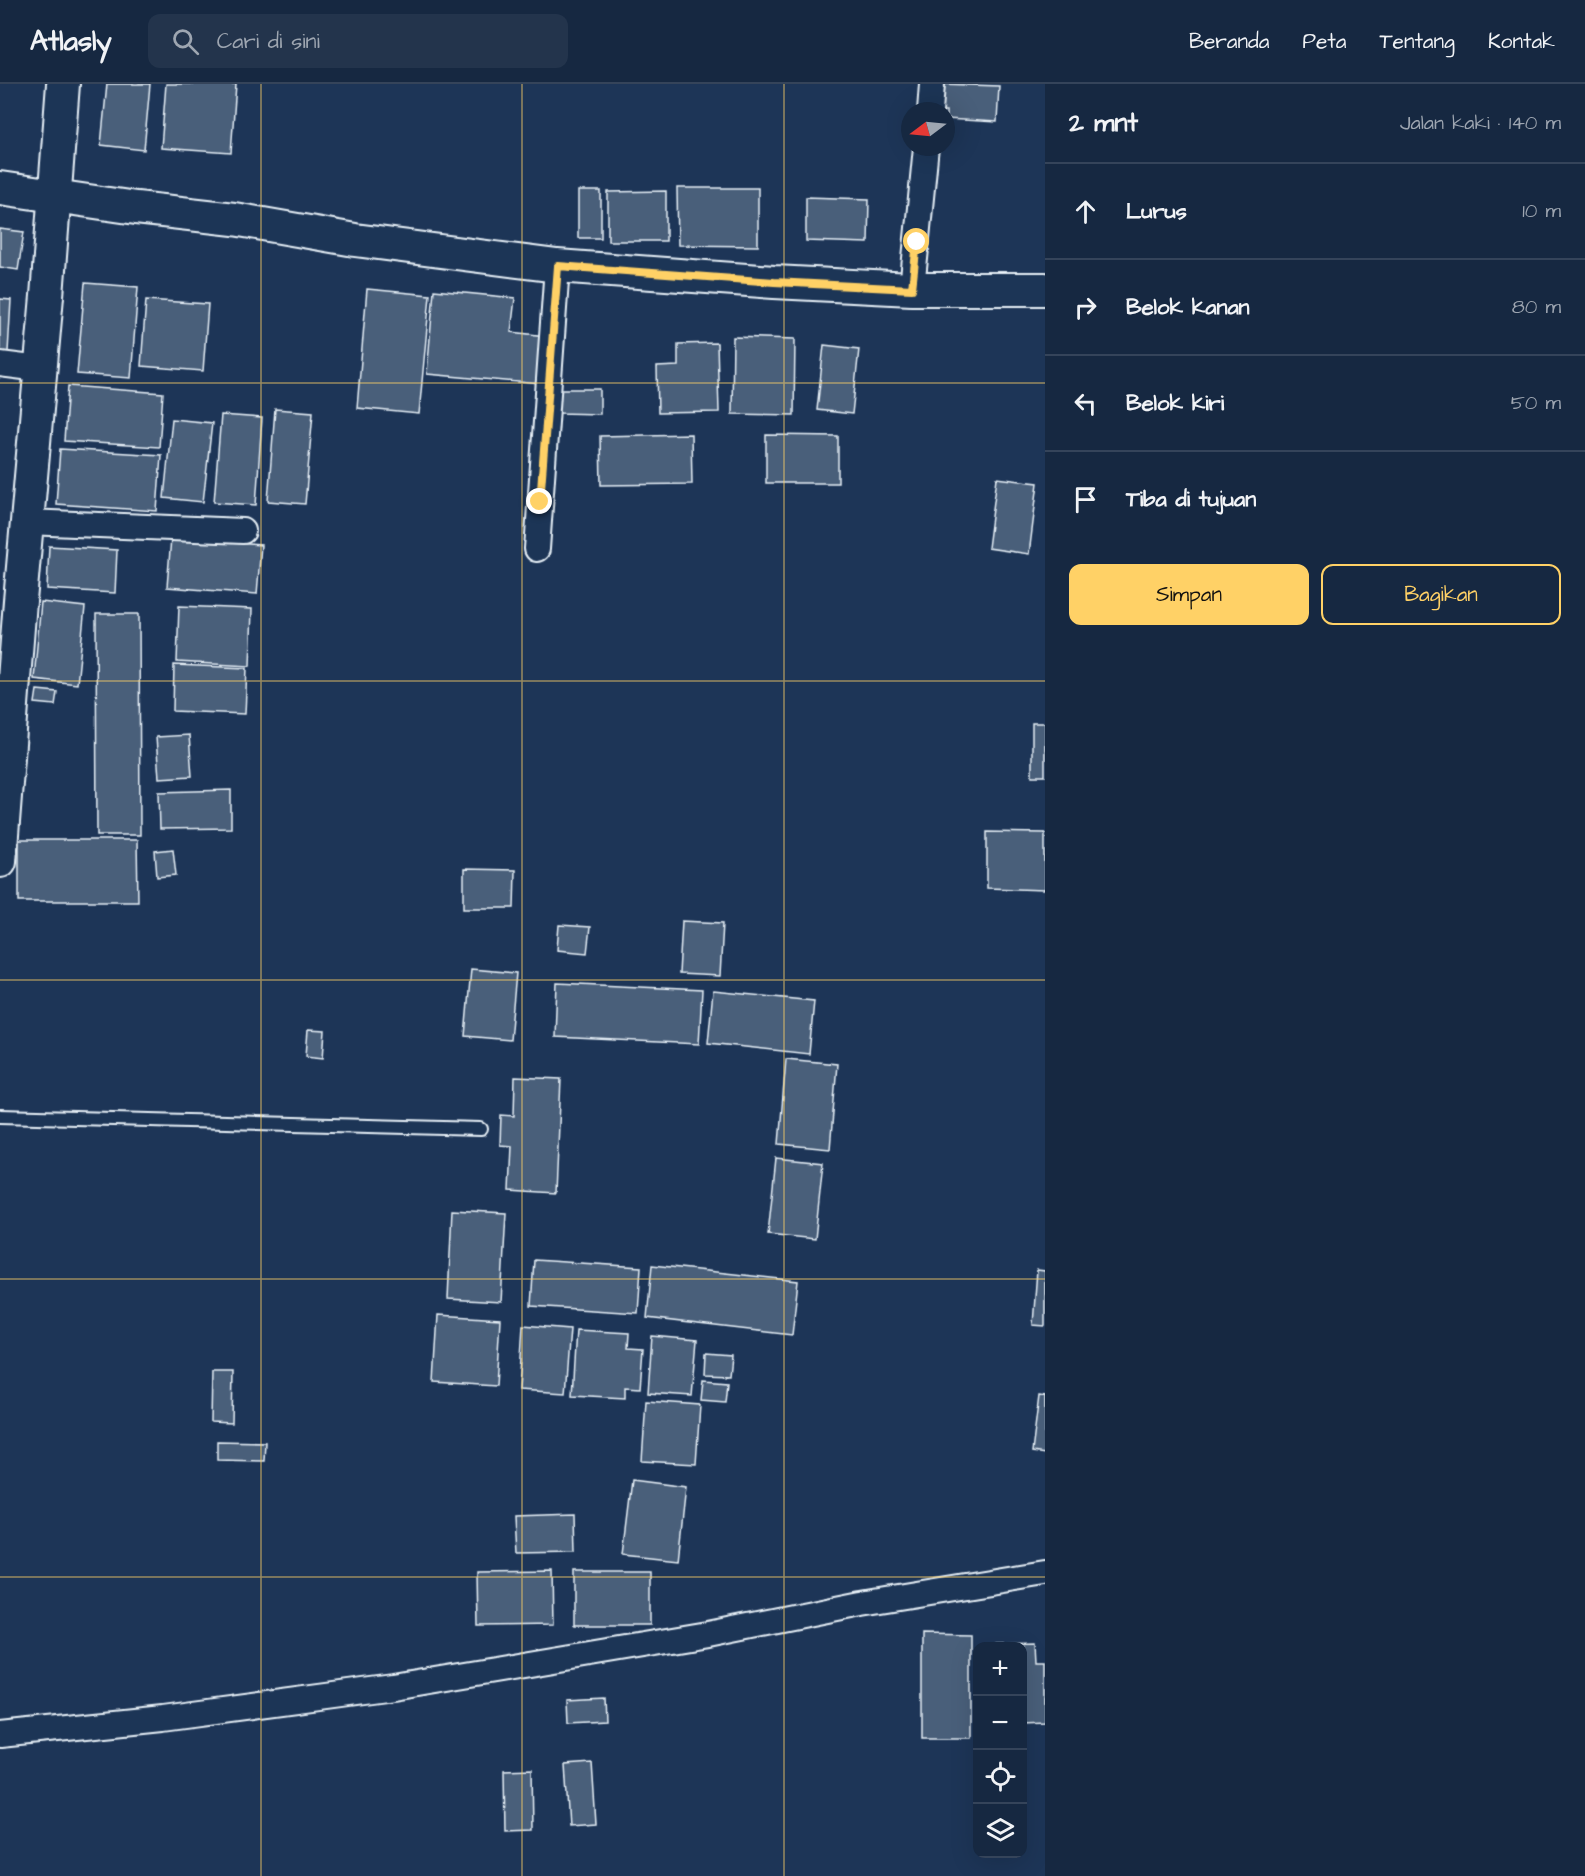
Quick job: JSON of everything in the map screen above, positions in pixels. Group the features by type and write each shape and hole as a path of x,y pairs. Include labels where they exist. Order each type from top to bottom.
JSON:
{"street":[{"path":"0,861 63,84"},
{"path":"931,102 932,84"},
{"path":"912,289 925,156"},
{"path":"0,188 54,197 234,219 354,240 558,266 774,282 912,289 1045,289"},
{"path":"537,549 558,266"},
{"path":"0,364 40,369"},
{"path":"27,522 243,531"},
{"path":"0,1735 163,1718 393,1687 1045,1574"}],"lane":[{"path":"0,1116 481,1129"}],"building":[{"path":"107,84 150,84 144,150 101,145"},
{"path":"166,84 236,84 231,153 161,148"},
{"path":"940,84 999,86 997,122 955,120 955,102 939,102"},
{"path":"677,188 758,188 758,246 678,245"},
{"path":"578,191 601,191 601,238 578,238"},
{"path":"666,191 666,241 608,241 608,192"},
{"path":"806,197 869,199 868,243 806,241"},
{"path":"0,229 24,232 18,270 0,267"},
{"path":"85,283 138,287 131,378 77,374"},
{"path":"367,289 430,295 419,414 357,408"},
{"path":"434,290 515,298 511,332 546,336 541,384 427,374"},
{"path":"0,299 11,300 8,352 0,352"},
{"path":"146,300 208,304 203,371 141,366"},
{"path":"733,337 795,339 794,415 732,414"},
{"path":"717,343 719,412 658,413 657,367 678,366 678,344"},
{"path":"824,345 859,349 852,414 817,410"},
{"path":"68,386 163,393 159,447 64,441"},
{"path":"560,389 600,389 600,414 559,413"},
{"path":"275,409 313,412 305,504 268,501"},
{"path":"221,415 262,418 256,505 214,502"},
{"path":"172,419 212,423 203,502 164,498"},
{"path":"691,434 692,484 601,485 600,436"},
{"path":"766,435 838,436 838,483 766,483"},
{"path":"60,449 161,455 157,511 56,504"},
{"path":"997,478 1038,483 1029,554 988,548"},
{"path":"171,538 261,545 257,594 167,587"},
{"path":"49,546 117,550 115,593 47,589"},
{"path":"41,602 85,607 77,684 34,679"},
{"path":"179,606 252,609 250,666 177,662"},
{"path":"96,614 139,614 140,835 97,835"},
{"path":"174,665 247,668 245,714 173,711"},
{"path":"37,690 57,692 55,705 35,703"},
{"path":"1032,723 1045,723 1045,776 1032,776"},
{"path":"189,735 192,776 159,778 156,737"},
{"path":"231,790 231,828 160,829 159,792"},
{"path":"987,832 1045,833 1045,890 987,888"},
{"path":"19,840 137,840 138,901 19,901"},
{"path":"173,849 176,875 157,877 155,851"},
{"path":"464,869 515,870 514,908 464,908"},
{"path":"682,921 723,923 720,976 679,974"},
{"path":"559,925 590,927 587,953 557,950"},
{"path":"471,969 516,973 510,1040 465,1036"},
{"path":"557,983 702,990 699,1044 555,1037"},
{"path":"713,991 814,1001 809,1054 708,1043"},
{"path":"308,1030 325,1031 323,1058 306,1056"},
{"path":"786,1059 837,1064 830,1149 779,1144"},
{"path":"515,1077 561,1079 556,1193 510,1190 512,1146 500,1145 501,1115 514,1116"},
{"path":"776,1158 823,1163 815,1239 768,1234"},
{"path":"452,1210 506,1213 501,1302 448,1299"},
{"path":"534,1260 641,1267 638,1313 531,1306"},
{"path":"652,1265 798,1281 792,1335 647,1318"},
{"path":"1037,1270 1045,1271 1045,1326 1033,1325"},
{"path":"438,1315 500,1319 496,1386 434,1382"},
{"path":"523,1325 570,1329 565,1393 519,1390"},
{"path":"576,1330 629,1333 628,1348 643,1349 640,1388 625,1387 625,1398 572,1395"},
{"path":"652,1336 697,1340 692,1396 648,1393"},
{"path":"706,1353 731,1355 729,1375 705,1374"},
{"path":"212,1372 233,1372 232,1423 211,1422"},
{"path":"703,1380 727,1382 725,1402 701,1400"},
{"path":"1039,1396 1045,1397 1045,1454 1032,1452"},
{"path":"646,1401 700,1405 696,1464 642,1461"},
{"path":"217,1441 265,1442 264,1461 217,1460"},
{"path":"632,1480 686,1487 678,1560 623,1554"},
{"path":"575,1514 576,1552 516,1553 514,1516"},
{"path":"552,1571 553,1625 478,1626 477,1572"},
{"path":"574,1572 650,1572 650,1625 574,1625"},
{"path":"922,1634 971,1635 971,1738 922,1738"},
{"path":"1027,1643 1035,1643 1036,1661 1045,1661 1045,1722 1027,1723"},
{"path":"604,1698 605,1721 568,1723 567,1700"},
{"path":"592,1763 596,1824 569,1826 565,1765"},
{"path":"532,1769 533,1830 505,1831 504,1770"}],"route":[{"path":"540,502 558,266 774,282 912,289 917,242"}]}
